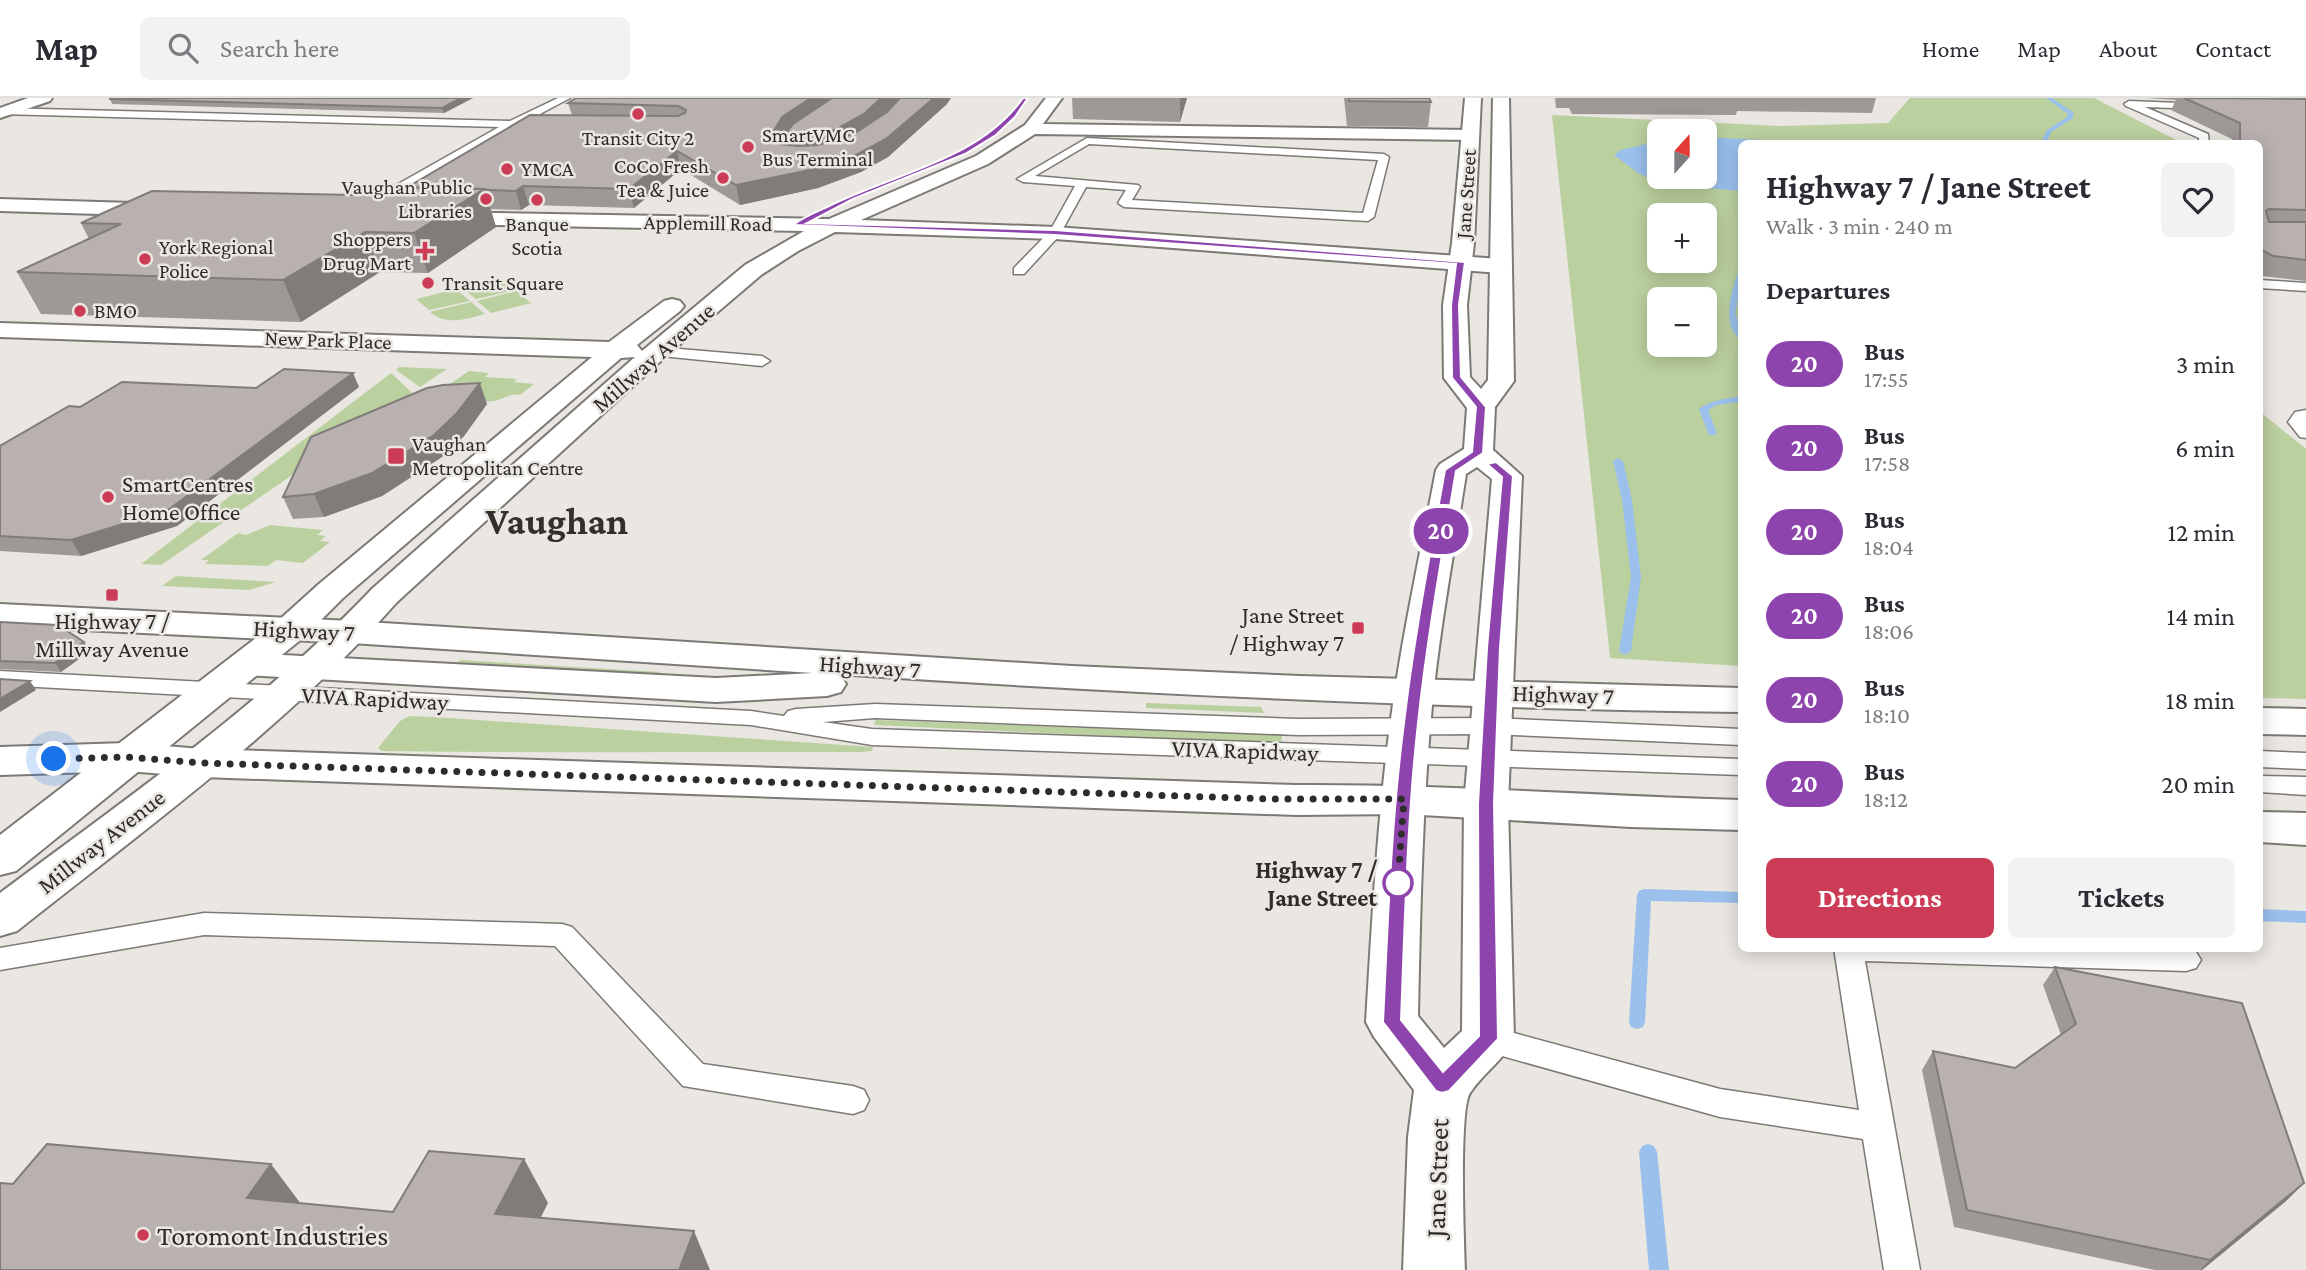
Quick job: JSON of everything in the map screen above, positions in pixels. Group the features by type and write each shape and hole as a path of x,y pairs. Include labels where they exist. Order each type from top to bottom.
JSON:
{"main road":[{"path":"2,111 44,98"},
{"name":"Millway Avenue","path":"0,918 202,763 351,632 385,595 656,352 753,270 790,246 831,226 982,160 1031,129 1054,98"},
{"name":"Jane Street","path":"1473,98 1461,262 1455,305 1457,378 1481,407 1501,382 1501,98"},
{"name":"Millway Avenue","path":"0,859 291,629 331,591 614,351 756,242 850,198 963,153 1003,125"},
{"path":"1031,129 1470,135"},
{"path":"0,205 187,211"},
{"path":"364,211 391,217"},
{"name":"Applemill Road","path":"419,218 1055,233 1500,266"},
{"name":"New Park Place","path":"0,330 560,346 656,352"},
{"path":"1481,407 1478,453 1507,476 1489,745 1488,1039"},
{"name":"Jane Street","path":"1442,1085 1392,1022 1409,742 1451,470 1478,453"},
{"name":"Highway 7","path":"0,615 351,632 1000,674 1300,688 1409,742 1489,745 1738,701"},
{"path":"230,676 716,690 1000,674"},
{"path":"2263,720 2306,722"},
{"name":"Highway 7","path":"0,761 127,757 202,763 1296,800 1409,742 1489,745 1738,814"},
{"path":"2263,827 2306,829"},
{"name":"Jane Street","path":"1434,1270 1436,1137 1442,1085 1488,1039"}],"lane":[{"path":"364,211 510,125 565,98"},
{"path":"817,159 792,159 782,150 790,138 850,98"},
{"path":"2204,140 2204,136 2129,104 2208,106"},
{"path":"2,111 550,125"},
{"path":"1087,141 1384,157 1368,217 1124,203 1134,187 1082,184 1023,179 1087,141"},
{"path":"1019,271 1055,233 1082,184"},
{"path":"2263,284 2306,287"},
{"path":"656,352 762,361"},
{"path":"2306,415 2296,422 2306,433"},
{"path":"0,678 230,676"},
{"name":"VIVA Rapidway","path":"297,680 751,718 872,737 1409,742"},
{"path":"1489,745 1738,737"},
{"path":"1489,745 1738,767"},
{"path":"2263,759 2306,761"},
{"path":"2263,784 2306,786"},
{"path":"0,959 205,924 562,935 694,1076 853,1100"},
{"path":"1849,952 1902,1270"},
{"path":"1940,952 2186,960"},
{"path":"1488,1039 1720,1102 1878,1127"}],"green space":[{"path":"1910,98 2094,98 2176,140 1738,140 1738,666 1610,658 1552,115 1647,120 1647,189 1717,189 1717,123 1781,126 1888,123"},
{"path":"482,283 508,284 515,290 476,299 462,288"},
{"path":"456,289 470,301 429,310 416,299"},
{"path":"516,291 531,303 491,313 477,301"},
{"path":"471,302 485,314 449,320 430,312"},
{"path":"399,367 447,369 420,387 396,370"},
{"path":"469,371 489,373 485,377 517,379 514,382 534,384 520,395 510,395 495,401 466,399 438,392"},
{"path":"391,373 412,393 161,565 141,564"},
{"path":"2263,414 2306,449 2306,699 2263,698"},
{"path":"270,525 323,530 317,535 326,536 320,541 330,542 303,563 276,560 268,566 205,564 209,560 201,560 238,533 246,535"},
{"path":"176,576 276,582 249,590 162,586"},
{"path":"460,660 660,672 658,675 452,669"},
{"path":"1146,703 1261,707 1264,713 1146,708"},
{"path":"410,716 873,747 872,751 862,752 442,752 382,751 378,748 400,721"},
{"path":"876,720 1282,735 1281,744 874,725"}],"water":[{"path":"1717,138 1760,140 1738,140 1738,191 1717,189"},
{"path":"1647,144 1647,177 1614,155 1621,150"}],"building":[{"path":"110,98 461,98 442,108"},
{"path":"576,98 811,98 782,117 772,134 779,144 799,146 818,145 855,133 887,112 900,98 934,98 886,139 858,154 815,169 736,185 677,151 629,189 523,186 516,191 408,187 530,115 678,116 686,110 678,106 568,103"},
{"path":"832,98 881,98 864,114 835,130 804,136 789,135 787,132 793,124"},
{"path":"1349,98 1429,98 1431,102 1349,101"},
{"path":"2184,98 2306,99 2306,210 2266,211 2269,222 2306,222 2306,260 2273,256 2263,250 2263,140 2240,140 2240,123"},
{"path":"372,187 484,189 414,233 365,232 283,280 17,272 121,224 81,223 152,191 355,195"},
{"name":"SmartCentres Home Office","path":"284,369 353,373 168,510 71,540 0,536 0,446 69,406 80,407 122,382 256,388"},
{"path":"480,383 456,414 434,435 372,473 314,494 283,497 311,437 427,388"},
{"path":"0,622 58,625 84,642 55,663 0,661"},
{"path":"0,679 30,681 0,699"},
{"path":"2055,967 2242,1003 2304,1183 2210,1260 1967,1210 1933,1051 2015,1068 2076,1024"},
{"path":"47,1144 271,1164 247,1198 393,1212 429,1151 524,1159 495,1214 694,1231 679,1270 0,1270 0,1183 13,1184"}],"waterway":[{"path":"2045,140 2049,131 2070,118 2071,113 2049,98"},
{"path":"1738,286 1731,313 1738,330"},
{"path":"1712,433 1703,409 1715,403 1738,399"},
{"path":"1618,461 1627,500 1636,577 1625,651"},
{"path":"1637,1022 1644,895 1738,898"},
{"path":"2263,915 2306,917"},
{"path":"1648,1152 1659,1270"}],"bus line":[{"name":"20","path":"1025,98 1013,116 994,134 963,153 939,165 850,198 797,225 1135,237 1461,262 1455,305 1457,378 1481,407 1478,453 1451,470 1421,646 1410,726 1398,869 1392,1022 1442,1085 1488,1039 1486,804 1507,476 1493,464"}],"place":[{"name":"Transit City 2","path":"638,114"},
{"name":"SmartVMC Bus Terminal","path":"748,147"},
{"name":"YMCA","path":"507,169"},
{"name":"CoCo Fresh Tea & Juice","path":"723,178"},
{"name":"Vaughan Public Libraries","path":"486,199"},
{"name":"Banque Scotia","path":"537,200"},
{"name":"Shoppers Drug Mart","path":"425,251"},
{"name":"York Regional Police","path":"145,259"},
{"name":"Transit Square","path":"428,283"},
{"name":"BMO","path":"80,311"},
{"name":"Vaughan Metropolitan Centre","path":"396,456"},
{"name":"SmartCentres Home Office","path":"108,497"},
{"name":"Highway 7 / Millway Avenue","path":"112,595"},
{"name":"Jane Street / Highway 7","path":"1358,628"},
{"name":"Highway 7 / Jane Street","path":"1398,883"},
{"name":"Toromont Industries","path":"143,1235"}],"district":[{"name":"Vaughan","path":"557,521"}],"route":[{"path":"54,759 127,757 202,763 1296,800 1404,799 1397,894 1398,883"}]}
